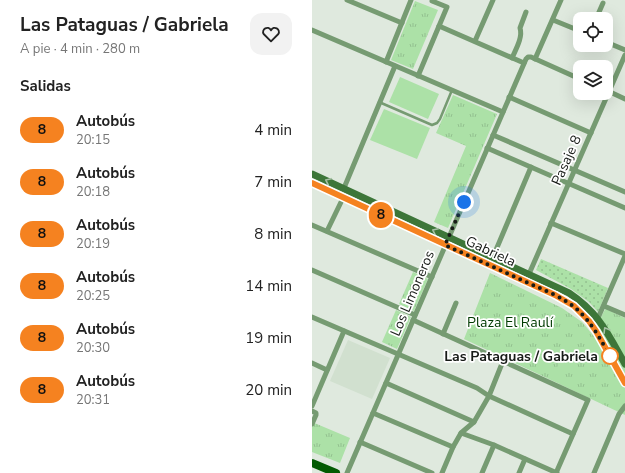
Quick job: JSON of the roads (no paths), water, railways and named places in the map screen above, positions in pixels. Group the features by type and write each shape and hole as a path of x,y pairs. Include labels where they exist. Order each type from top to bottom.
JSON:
{"main road":[{"path":"312,462 334,473"}],"street":[{"path":"347,0 402,23"},
{"path":"386,62 412,0"},
{"path":"475,41 493,0"},
{"path":"560,0 553,20 535,59 573,76"},
{"path":"418,76 447,7 432,1"},
{"path":"599,12 603,3"},
{"path":"512,58 520,36 520,28 526,12"},
{"path":"553,20 573,29"},
{"path":"439,26 524,63"},
{"path":"312,30 503,112"},
{"path":"613,45 625,50"},
{"name":"Pasaje 8","path":"613,80 625,55"},
{"name":"Los Limoneros","path":"347,473 524,63 528,57 535,59"},
{"path":"344,188 394,66"},
{"path":"613,93 625,98"},
{"path":"510,97 591,133"},
{"name":"Pasaje 8","path":"529,274 604,100"},
{"path":"493,135 625,192"},
{"path":"487,148 625,208"},
{"path":"493,257 531,167"},
{"name":"Gabriela","path":"312,174 569,293 598,318 608,332 625,364"},
{"name":"Gabriela","path":"312,183 562,298 574,306 593,326 625,383"},
{"path":"327,231 343,198"},
{"path":"552,223 625,255 598,318"},
{"path":"312,225 432,277"},
{"path":"312,270 414,318 443,334 588,400 556,473 494,445 461,433"},
{"path":"443,334 456,303"},
{"path":"604,306 625,315"},
{"path":"312,317 477,388 489,396 573,434"},
{"path":"312,406 344,330"},
{"path":"442,473 453,447 461,433 474,422 489,396 503,362"},
{"path":"312,363 327,370"},
{"path":"386,383 474,422"},
{"path":"594,473 619,414 625,406"},
{"path":"312,411 316,413 312,424"},
{"path":"373,413 453,447"},
{"path":"360,442 432,473"},
{"path":"482,473 494,445"},
{"path":"519,473 525,459"}],"lane":[{"path":"380,102 432,125 437,124 440,119 452,90"}],"place":[{"name":"Las Pataguas / Gabriela","path":"610,356"}],"park label":[{"name":"Plaza El Raulí","path":"510,322"}]}
